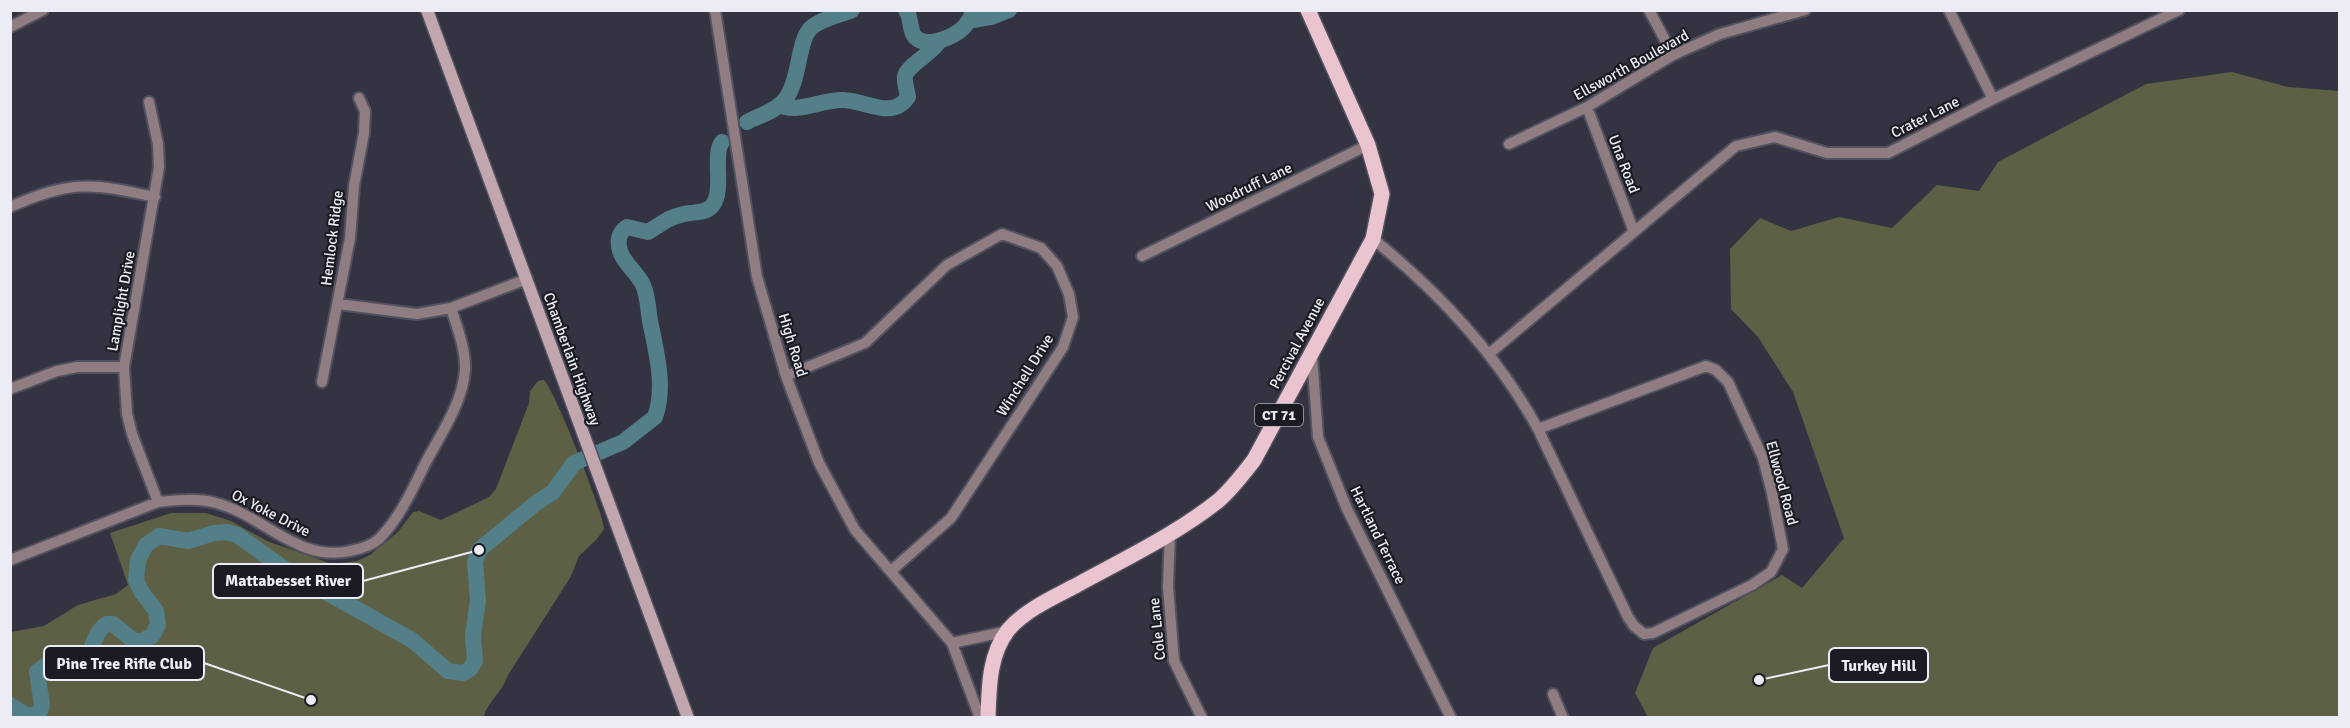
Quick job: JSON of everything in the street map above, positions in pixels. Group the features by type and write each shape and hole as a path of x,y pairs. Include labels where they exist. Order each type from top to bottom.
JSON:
{"main road":[{"name":"Chamberlain Highway","path":"427,10 688,717"},
{"name":"Percival Avenue","path":"988,717 989,683 993,663 999,645 1016,623 1053,598 1170,532 1219,500 1238,481 1254,460 1373,239 1382,194 1368,145 1308,10"}],"street":[{"path":"10,27 43,10"},
{"name":"High Road","path":"715,10 757,277 786,376 819,463 855,530 952,643 980,717"},
{"path":"1649,10 1673,55"},
{"name":"Ellsworth Boulevard","path":"1509,144 1587,107 1673,55 1720,34 1805,10"},
{"path":"1948,10 1993,99"},
{"name":"Crater Lane","path":"1490,353 1736,146 1775,136 1827,153 1888,153 1993,99 2180,10"},
{"name":"Hemlock Ridge","path":"322,382 350,238 354,186 364,133 365,111 359,98"},
{"name":"Lamplight Drive","path":"150,102 158,144 159,167 124,368 127,414 132,434 158,502"},
{"name":"Una Road","path":"1587,107 1634,231"},
{"name":"Woodruff Lane","path":"1142,256 1368,145"},
{"path":"10,207 61,188 81,186 105,186 155,197"},
{"name":"Winchell Drive","path":"786,376 865,343 947,265 1002,234 1041,248 1057,266 1069,294 1073,317 1064,347 951,518 891,571"},
{"name":"Ellwood Road","path":"1373,239 1458,317 1490,353 1510,381 1538,429 1628,617 1644,634 1653,633 1752,585 1771,572 1777,562 1783,549 1763,458 1728,382 1716,370 1706,366 1696,369 1538,429"},
{"path":"338,304 417,314 451,308 526,279"},
{"name":"Ox Yoke Drive","path":"10,560 158,502 180,499 218,503 318,553 340,554 361,549 377,540 392,524 406,500 455,406 462,386 465,368 451,308"},
{"name":"Hartland Terrace","path":"1312,355 1318,437 1347,509 1451,717"},
{"path":"10,389 57,371 77,367 124,368"},
{"name":"Cole Lane","path":"1170,532 1168,587 1174,661 1202,717"},
{"path":"952,643 1008,631"},
{"path":"1553,694 1563,717"}],"green space":[{"path":"2232,72 2288,87 2339,91 2339,717 1648,717 1635,693 1653,648 1782,575 1802,588 1844,538 1793,392 1758,337 1731,309 1730,249 1760,218 1791,231 1839,217 1892,228 1937,185 1979,191 1998,162 2146,84"},
{"path":"544,380 578,452 604,529 579,556 570,578 488,707 484,717 11,717 11,632 44,626 78,605 116,594 128,585 110,533 171,513 206,513 231,521 267,541 332,564 357,561 370,555 398,532 413,512 419,511 441,520 489,497 496,489 529,403 530,391 538,381"}],"waterway":[{"path":"747,122 771,111 784,101 793,83 807,33 812,27 826,19 852,10"},
{"path":"906,10 913,34 926,42 947,38 960,31 974,10"},
{"path":"969,21 991,17 1009,10"},
{"path":"779,105 794,108 843,100 879,108 895,107 902,104 908,97 905,84 907,72 940,40"},
{"path":"10,705 27,716 39,714 42,705 37,672 49,664 75,664 83,660 99,632 107,624 113,624 134,641 142,641 152,636 158,625 156,611 136,580 138,560 146,545 159,536 188,541 214,533 227,532 237,535 286,570 412,640 448,671 463,673 470,669 475,661 473,635 478,600 475,562 479,550 536,503 553,492 574,463 623,442 655,417 660,381 647,298 640,280 622,256 619,237 627,227 648,232 672,218 710,208 718,191 718,155 722,142"}],"place":[{"name":"Mattabesset River","path":"479,550"},
{"name":"Turkey Hill","path":"1759,680"},
{"name":"Pine Tree Rifle Club","path":"311,700"}]}
